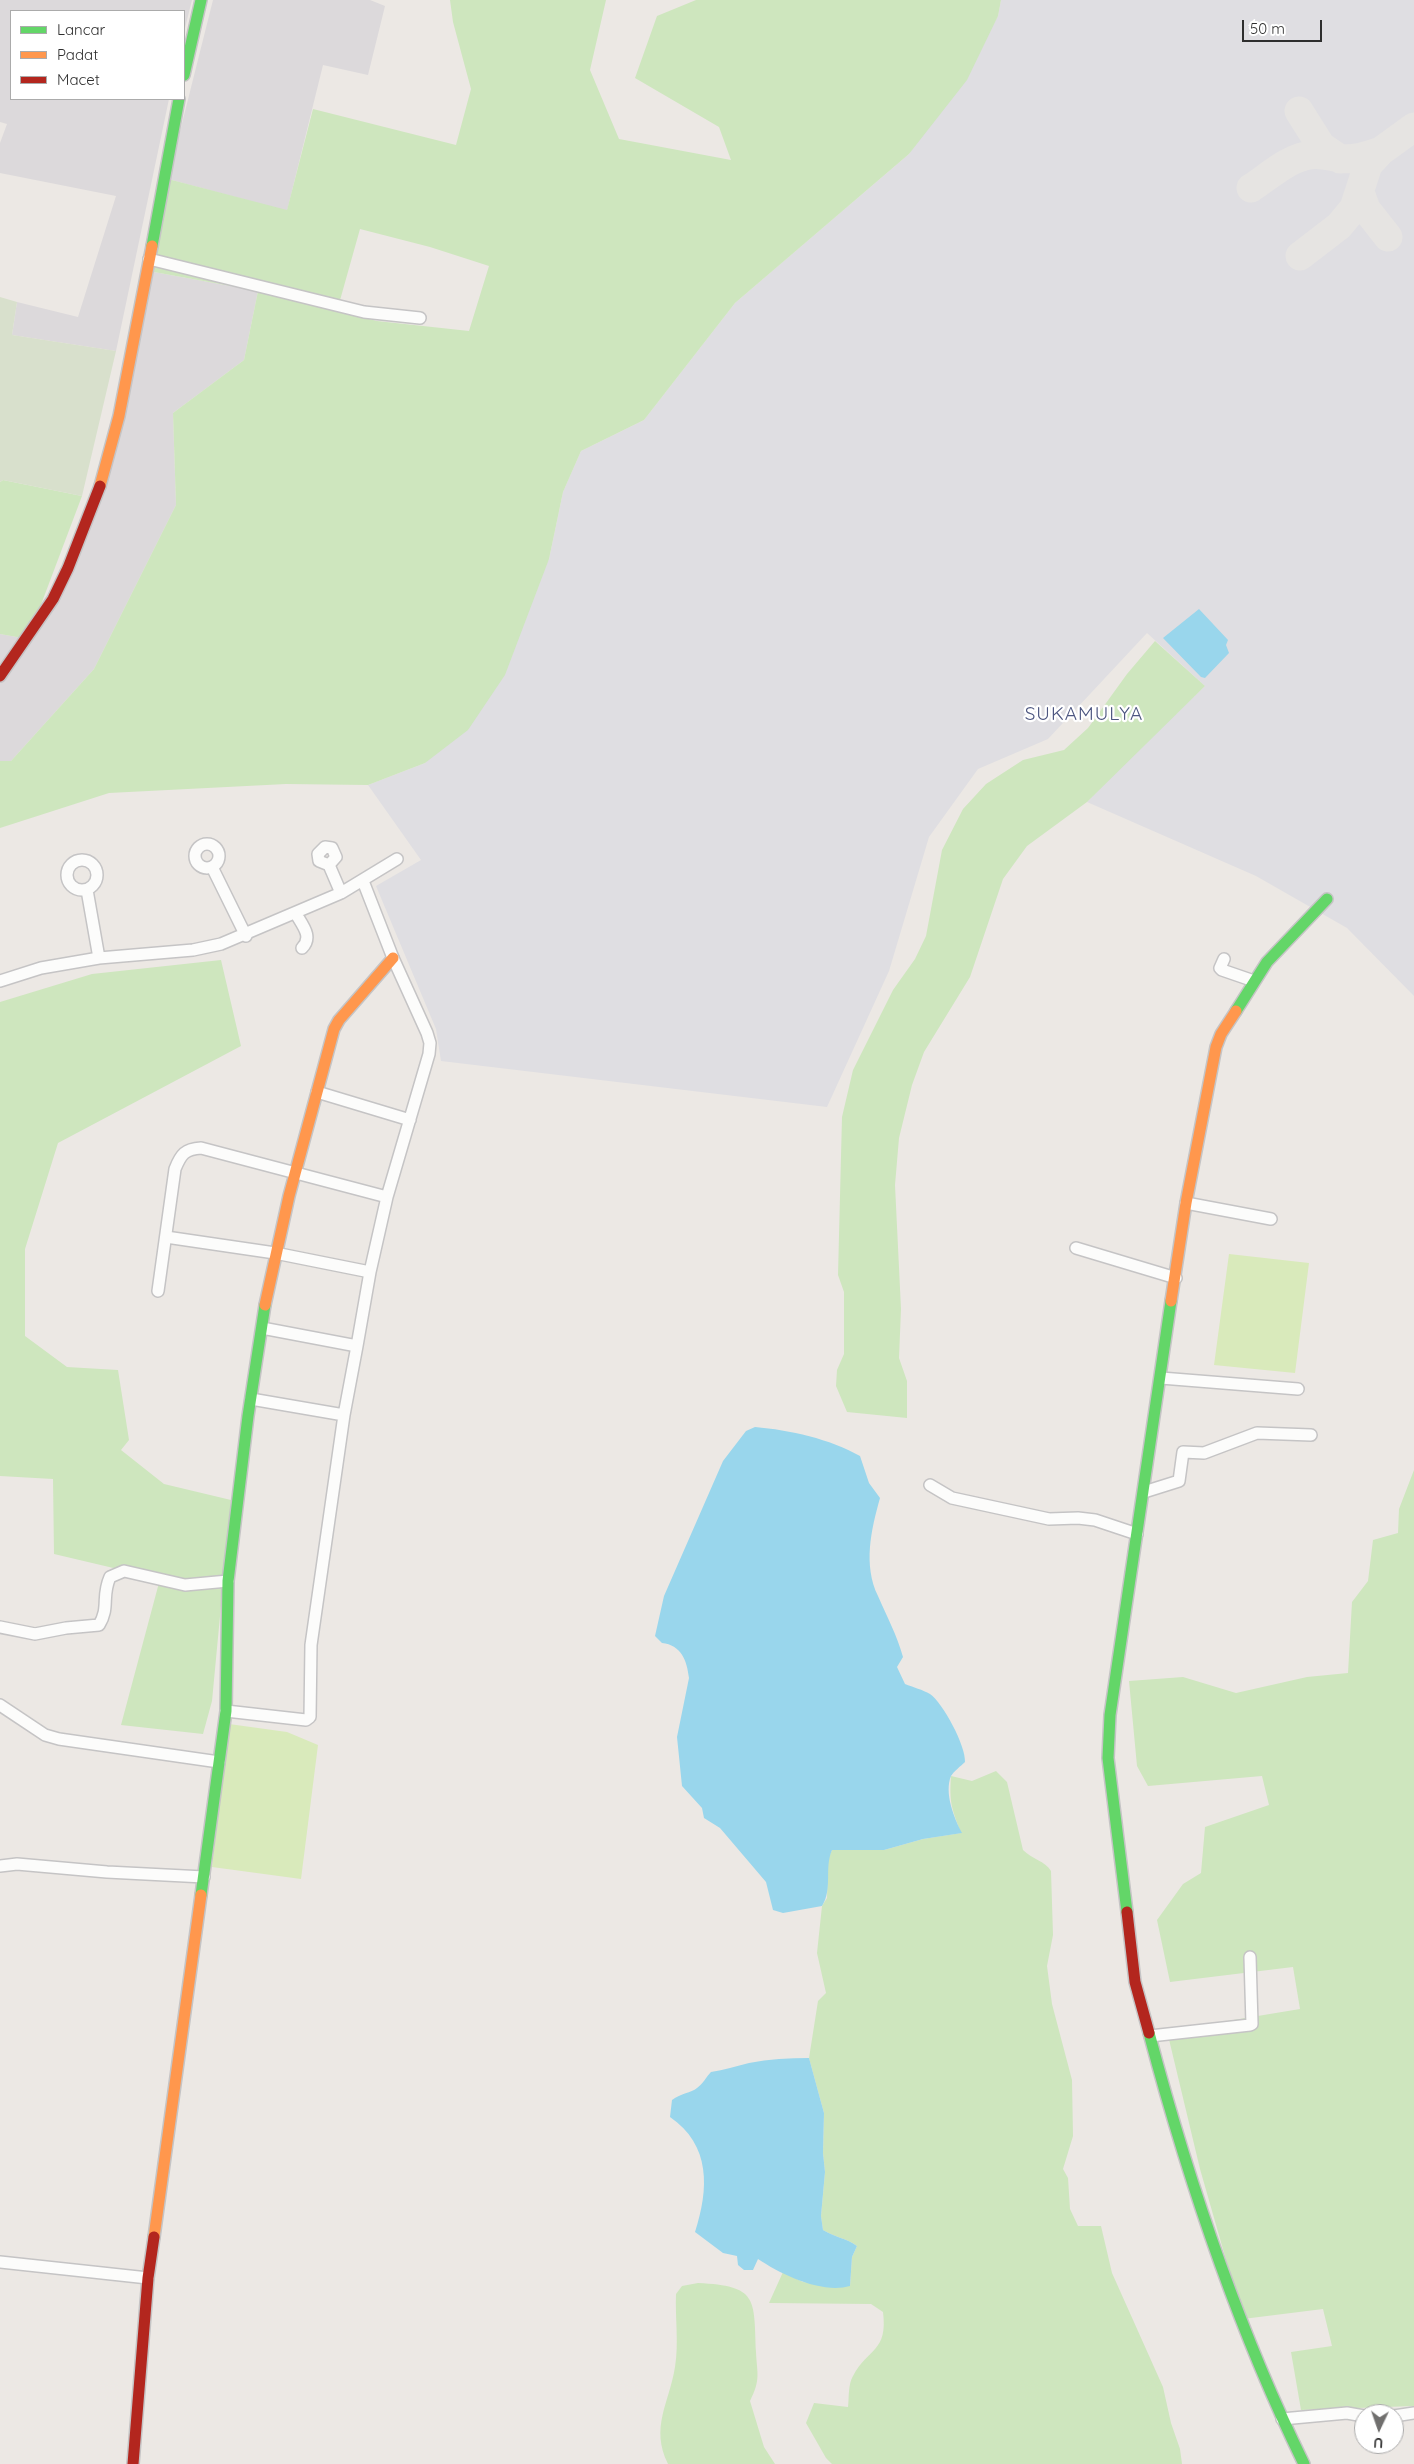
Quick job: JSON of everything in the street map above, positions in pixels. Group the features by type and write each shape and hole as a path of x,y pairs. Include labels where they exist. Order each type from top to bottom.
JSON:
{"street":[{"path":"185,72 201,0"},
{"path":"0,676 53,599 68,568 100,486 119,416 179,100"},
{"path":"149,259 364,312 420,318"},
{"path":"0,981 41,968 99,958 193,950 221,944 246,936 341,893 397,859"},
{"path":"329,865 341,893"},
{"path":"212,867 246,936"},
{"path":"226,1711 306,1720 310,1717 311,1645 344,1414 370,1272 387,1197 429,1054 430,1043 393,958 363,881"},
{"path":"87,890 99,958"},
{"path":"1304,2464 1294,2448 1212,2242 1162,2082 1135,1982 1128,1937 1108,1758 1110,1715 1186,1204 1216,1047 1221,1034 1267,962 1327,899"},
{"path":"296,914 308,936 307,943 302,948"},
{"path":"133,2464 148,2278 226,1711 228,1582 262,1328 275,1253 295,1172 339,1020 393,958"},
{"path":"1224,959 1220,968 1222,970 1254,982"},
{"path":"318,1092 410,1120"},
{"path":"158,1291 175,1169 180,1155 189,1149 201,1148 387,1197"},
{"path":"1186,1204 1271,1219"},
{"path":"166,1237 275,1253 370,1272"},
{"path":"1076,1248 1176,1278"},
{"path":"262,1328 357,1346"},
{"path":"1161,1378 1298,1389"},
{"path":"251,1399 344,1414"},
{"path":"1144,1492 1179,1481 1183,1452 1204,1453 1257,1433 1311,1435"},
{"path":"930,1485 952,1498 1049,1519 1078,1518 1095,1520 1137,1534"},
{"path":"0,1627 35,1634 66,1628 100,1625 106,1614 104,1590 110,1577 124,1571 185,1585 228,1582"},
{"path":"0,1705 45,1735 59,1739 219,1762"},
{"path":"0,1866 17,1864 107,1872 204,1877"},
{"path":"1150,2036 1252,2024 1250,1957"},
{"path":"0,2262 148,2278"},
{"path":"1282,2419 1347,2413 1354,2414"}],"shaded area":[{"path":"0,0 192,0 185,28 185,10 10,10 10,100 169,100 116,351 12,335 17,302 78,317 116,196 0,173 0,143 7,124 0,122"},
{"path":"213,0 370,0 385,6 368,75 323,65 287,211 168,179"},
{"path":"1001,0 1414,0 1414,996 1347,928 1256,876 1087,802 1129,757 1205,686 1147,633 1048,739 978,769 929,837 889,971 827,1107 441,1061 436,1029 376,886 421,860 368,785 425,763 549,559 563,492 581,451 644,420 735,303 909,154 998,16"},
{"path":"154,272 258,291 244,360 173,413 176,505 94,669 11,761 0,761 0,634 28,639 99,499"}],"green space":[{"path":"450,0 606,0 590,70 619,139 731,160 719,127 635,78 657,16 696,0 1001,0 998,16 967,80 909,154 735,303 644,420 581,451 563,492 549,559 505,675 468,730 425,763 368,785 286,784 109,793 0,828 0,761 11,761 94,669 176,505 173,413 244,360 258,291 154,272 168,179 287,210 313,109 456,145 471,89 453,22","holes":["360,229 430,247 489,266 469,331 377,321 337,311"]},
{"path":"0,297 17,302 12,335 116,351 82,496 3,480 0,482"},
{"path":"3,480 82,496 28,639 0,634 0,482"},
{"path":"1155,641 1205,686 1087,802 1027,846 1003,879 970,977 924,1052 912,1085 899,1138 895,1185 901,1309 899,1358 907,1381 907,1418 847,1412 836,1386 837,1370 844,1354 844,1292 838,1275 842,1117 853,1070 893,990 915,959 926,936 942,850 963,809 986,784 1023,760 1064,750 1088,728 1127,674"},
{"path":"221,960 241,1046 58,1143 25,1249 25,1336 67,1367 118,1370 129,1440 121,1450 164,1484 231,1500 212,1701 203,1734 121,1725 160,1579 54,1554 53,1479 0,1476 0,1002 92,974"},
{"path":"1229,1254 1309,1263 1295,1373 1214,1365"},
{"path":"1414,1470 1414,2406 1404,2406 1404,2404 1354,2404 1354,2408 1301,2410 1291,2352 1332,2346 1323,2309 1243,2319 1200,2169 1167,2031 1300,2009 1293,1967 1170,1982 1157,1920 1183,1884 1201,1873 1205,1827 1269,1805 1262,1776 1148,1786 1137,1766 1129,1681 1183,1677 1236,1693 1307,1677 1348,1673 1352,1602 1368,1581 1373,1540 1398,1533 1399,1509"},
{"path":"229,1724 287,1732 318,1745 301,1879 212,1867"},
{"path":"996,1771 1007,1782 1023,1850 1051,1871 1053,1935 1047,1966 1052,2004 1072,2080 1073,2136 1063,2169 1068,2178 1070,2209 1078,2226 1101,2226 1112,2273 1163,2387 1171,2423 1180,2449 1182,2464 832,2464 826,2458 806,2423 814,2403 848,2407 851,2379 880,2342 883,2335 883,2312 871,2304 769,2303 783,2272 803,2282 850,2286 852,2257 857,2246 823,2230 821,2216 825,2172 823,2153 824,2113 809,2058 818,2001 826,1993 817,1953 822,1906 827,1898 828,1859 832,1850 884,1850 923,1839 961,1833 952,1806 950,1793 951,1776 972,1781"},
{"path":"698,2283 732,2287 749,2298 753,2307 758,2376 750,2401 764,2447 775,2464 668,2464 663,2451 661,2427 662,2416 675,2367 677,2340 676,2294 682,2286"}],"water":[{"path":"1199,609 1228,640 1226,645 1229,653 1205,678 1201,677 1163,638"},
{"path":"755,1427 809,1436 860,1456 869,1483 880,1498 871,1535 871,1572 873,1584 903,1657 897,1667 905,1684 930,1694 941,1706 958,1736 965,1762 951,1776 949,1783 949,1798 962,1833 923,1839 884,1850 832,1850 827,1893 822,1906 783,1913 773,1910 766,1882 720,1828 704,1818 702,1808 682,1786 677,1737 689,1678 688,1671 682,1654 669,1644 662,1643 655,1636 664,1596 723,1461 746,1431"},
{"path":"809,2058 824,2113 823,2153 825,2172 821,2216 823,2230 857,2246 852,2257 850,2286 839,2288 802,2282 758,2259 753,2270 744,2270 738,2265 737,2256 723,2253 695,2232 703,2200 704,2184 700,2154 683,2128 670,2117 672,2100 697,2088 711,2072 749,2063"}],"taxiway":[{"path":"1299,111 1321,146 1340,159"},
{"path":"1300,256 1339,226 1354,208 1368,165 1381,151 1414,127"},
{"path":"1251,188 1284,165 1305,156 1318,154 1350,159 1381,151"},
{"path":"1360,192 1366,209 1388,237"}],"traffic: fast":[{"path":"185,71 201,0"},
{"path":"152,246 179,100"},
{"path":"1236,1011 1267,962 1327,899"},
{"path":"1127,1912 1108,1758 1110,1715 1171,1301"},
{"path":"201,1895 226,1711 228,1581 248,1416 265,1305"},
{"path":"1149,2033 1180,2143 1216,2252 1257,2360 1304,2464"}],"traffic: slow":[{"path":"100,486 119,416 152,246"},
{"path":"265,1305 289,1196 334,1029 339,1020 393,958"},
{"path":"1171,1301 1186,1203 1216,1047 1221,1034 1236,1011"},
{"path":"154,2237 201,1895"}],"traffic: jam":[{"path":"0,676 53,599 68,568 100,486"},
{"path":"1127,1912 1135,1982 1149,2033"},
{"path":"133,2464 148,2278 154,2237"}],"district":[{"name":"SUKAMULYA","path":"1084,714"}]}
